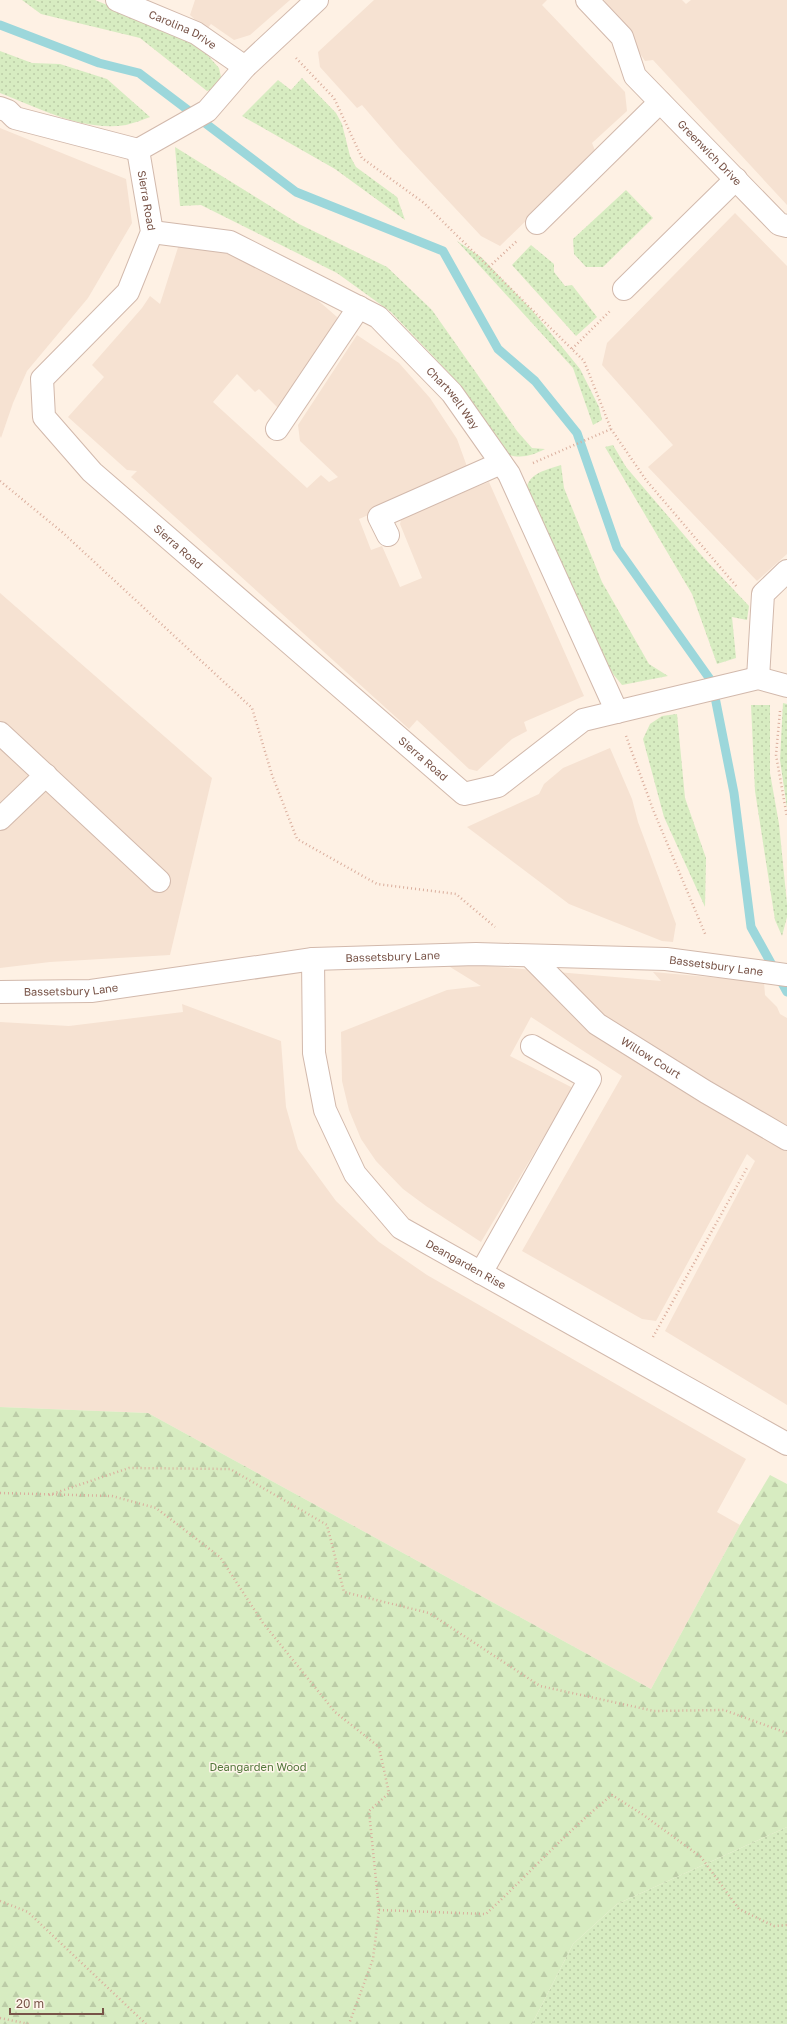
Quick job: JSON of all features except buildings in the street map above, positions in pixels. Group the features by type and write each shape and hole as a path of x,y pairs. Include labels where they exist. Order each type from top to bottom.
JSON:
{"street":[{"name":"Carolina Drive","path":"116,0 196,33 245,67"},
{"path":"0,108 8,111 15,118 138,150 207,111 245,67 317,0"},
{"name":"Greenwich Drive","path":"587,0 622,37 634,76 779,224 787,226"},
{"path":"537,222 660,102"},
{"name":"Sierra Road","path":"138,150 152,232 128,292 42,380 44,417 92,472 464,794 498,786 583,720 748,680 785,686"},
{"path":"624,289 736,179"},
{"name":"Chartwell Way","path":"152,232 230,242 378,317 452,393 509,474 617,712"},
{"path":"277,429 359,307"},
{"path":"388,536 379,517 502,463"},
{"path":"748,680 761,615 763,594 787,571"},
{"path":"0,733 158,881"},
{"path":"0,819 46,776"},
{"name":"Bassetsbury Lane","path":"0,992 91,991 313,959 476,954 666,959 777,974"},
{"name":"Willow Court","path":"530,956 597,1024 706,1092 787,1139"},
{"name":"Deangarden Rise","path":"313,959 314,1053 325,1110 355,1174 401,1228 787,1444"},
{"path":"482,1273 590,1079 532,1046"}],"path":[{"path":"277,37 334,98 362,158 424,203 584,361 611,429 646,480 761,615"},
{"path":"489,267 537,222"},
{"path":"572,349 619,302 624,289"},
{"path":"561,451 611,429"},
{"path":"0,481 62,532 252,708 272,775 297,839 377,884 456,894 530,956"},
{"path":"785,686 776,755 787,817"},
{"path":"617,712 654,812 717,966"},
{"path":"652,1339 748,1166"},
{"path":"49,1494 129,1468 230,1469 327,1525 344,1592 429,1613 540,1686 654,1711 724,1710 787,1733"},
{"path":"0,1493 112,1496 156,1508 220,1557 263,1623 335,1712 379,1747 389,1793 369,1811 379,1910 373,1959 348,2024"},
{"path":"379,1910 486,1914 586,1815 612,1795 642,1814 700,1857 739,1909 774,1926 787,1925"},
{"path":"0,1901 28,1912 146,2024"},
{"path":"0,2018 29,2024"}],"shaded area":[{"path":"195,0 290,0 250,35 234,40 211,24 206,30 190,15"},
{"path":"374,0 547,0 542,5 625,92 627,111 592,143 596,153 500,246 481,236 399,148 362,105 357,108 320,67 318,52"},
{"path":"604,0 682,0 686,4 691,0 787,0 787,205 653,60 645,61"},
{"path":"0,128 126,179 132,223 88,298 27,371 13,403 1,438 0,436"},
{"path":"735,213 787,266 787,554 757,581 648,467 673,445 602,365 607,343"},
{"path":"181,238 248,261 299,284 344,323 290,404 277,407 259,389 255,392 237,374 213,402 307,488 321,475 329,482 338,477 300,441 298,425 357,335 399,363 430,398 457,439 469,472 359,519 371,550 382,546 400,587 422,578 400,524 402,516 489,482 584,696 524,722 527,731 512,739 477,771 469,769 417,720 409,729 131,477 137,471 127,470 68,417 104,377 92,365 142,308 150,296 160,304"},
{"path":"0,593 212,778 170,955 50,962 0,968"},
{"path":"610,748 632,799 638,822 676,924 673,942 662,941 569,904 467,827 539,794 544,784 563,768"},
{"path":"442,962 661,981 653,972 764,982 765,995 777,1007 780,1014 787,1018 787,1405 665,1331 755,1161 747,1154 656,1321 642,1319 522,1251 622,1076 531,1017 510,1056 573,1088 481,1242 403,1189 376,1161 361,1139 349,1110 342,1081 341,1032 447,990 481,986"},
{"path":"182,1004 281,1041 286,1107 298,1149 336,1201 379,1242 427,1275 746,1459 717,1512 740,1525 651,1689 148,1413 0,1407 0,1022 69,1026 183,1012"}],"green space":[{"path":"22,0 95,0 195,41 219,68 221,77 218,88 207,91 140,38 41,14"},
{"path":"0,51 32,63 60,64 107,79 150,117 126,125 94,125 78,122 46,112 0,93"},
{"path":"302,78 336,113 342,124 350,156 356,167 397,197 405,220 335,169 242,116 278,80 291,90"},
{"path":"175,147 299,224 387,267 432,310 517,431 532,448 545,449 526,456 511,456 506,454 450,374 391,312 337,273 201,205 180,206"},
{"path":"626,190 653,218 603,267 586,267 574,254 573,239"},
{"path":"457,241 481,257 532,310 580,369 599,407 602,420 593,425 573,368"},
{"path":"531,245 554,264 554,272 565,286 572,285 597,317 576,336 512,265"},
{"path":"613,445 626,467 702,556 749,606 747,620 732,617 736,658 717,664 692,594 605,447"},
{"path":"561,465 564,488 602,582 649,664 668,676 622,685 613,674 555,563 526,494 529,481 533,477 542,471"},
{"path":"783,703 787,704 787,808 780,760"},
{"path":"751,705 770,705 770,773 779,824 787,904 787,917 782,936 775,920 755,791"},
{"path":"677,714 685,798 706,858 705,907 664,817 643,739 650,724 662,716"},
{"name":"Deangarden Wood","path":"0,1407 148,1413 651,1689 740,1525 770,1475 787,1484 787,1827 617,1904 573,1944 532,2024 0,2024"},
{"path":"787,1827 787,2024 532,2024 573,1944 617,1904"}],"waterway":[{"path":"0,25 99,63 139,73 296,192 443,251 498,349 535,381 577,433 617,548 712,682 734,793 751,927 787,992"}]}
